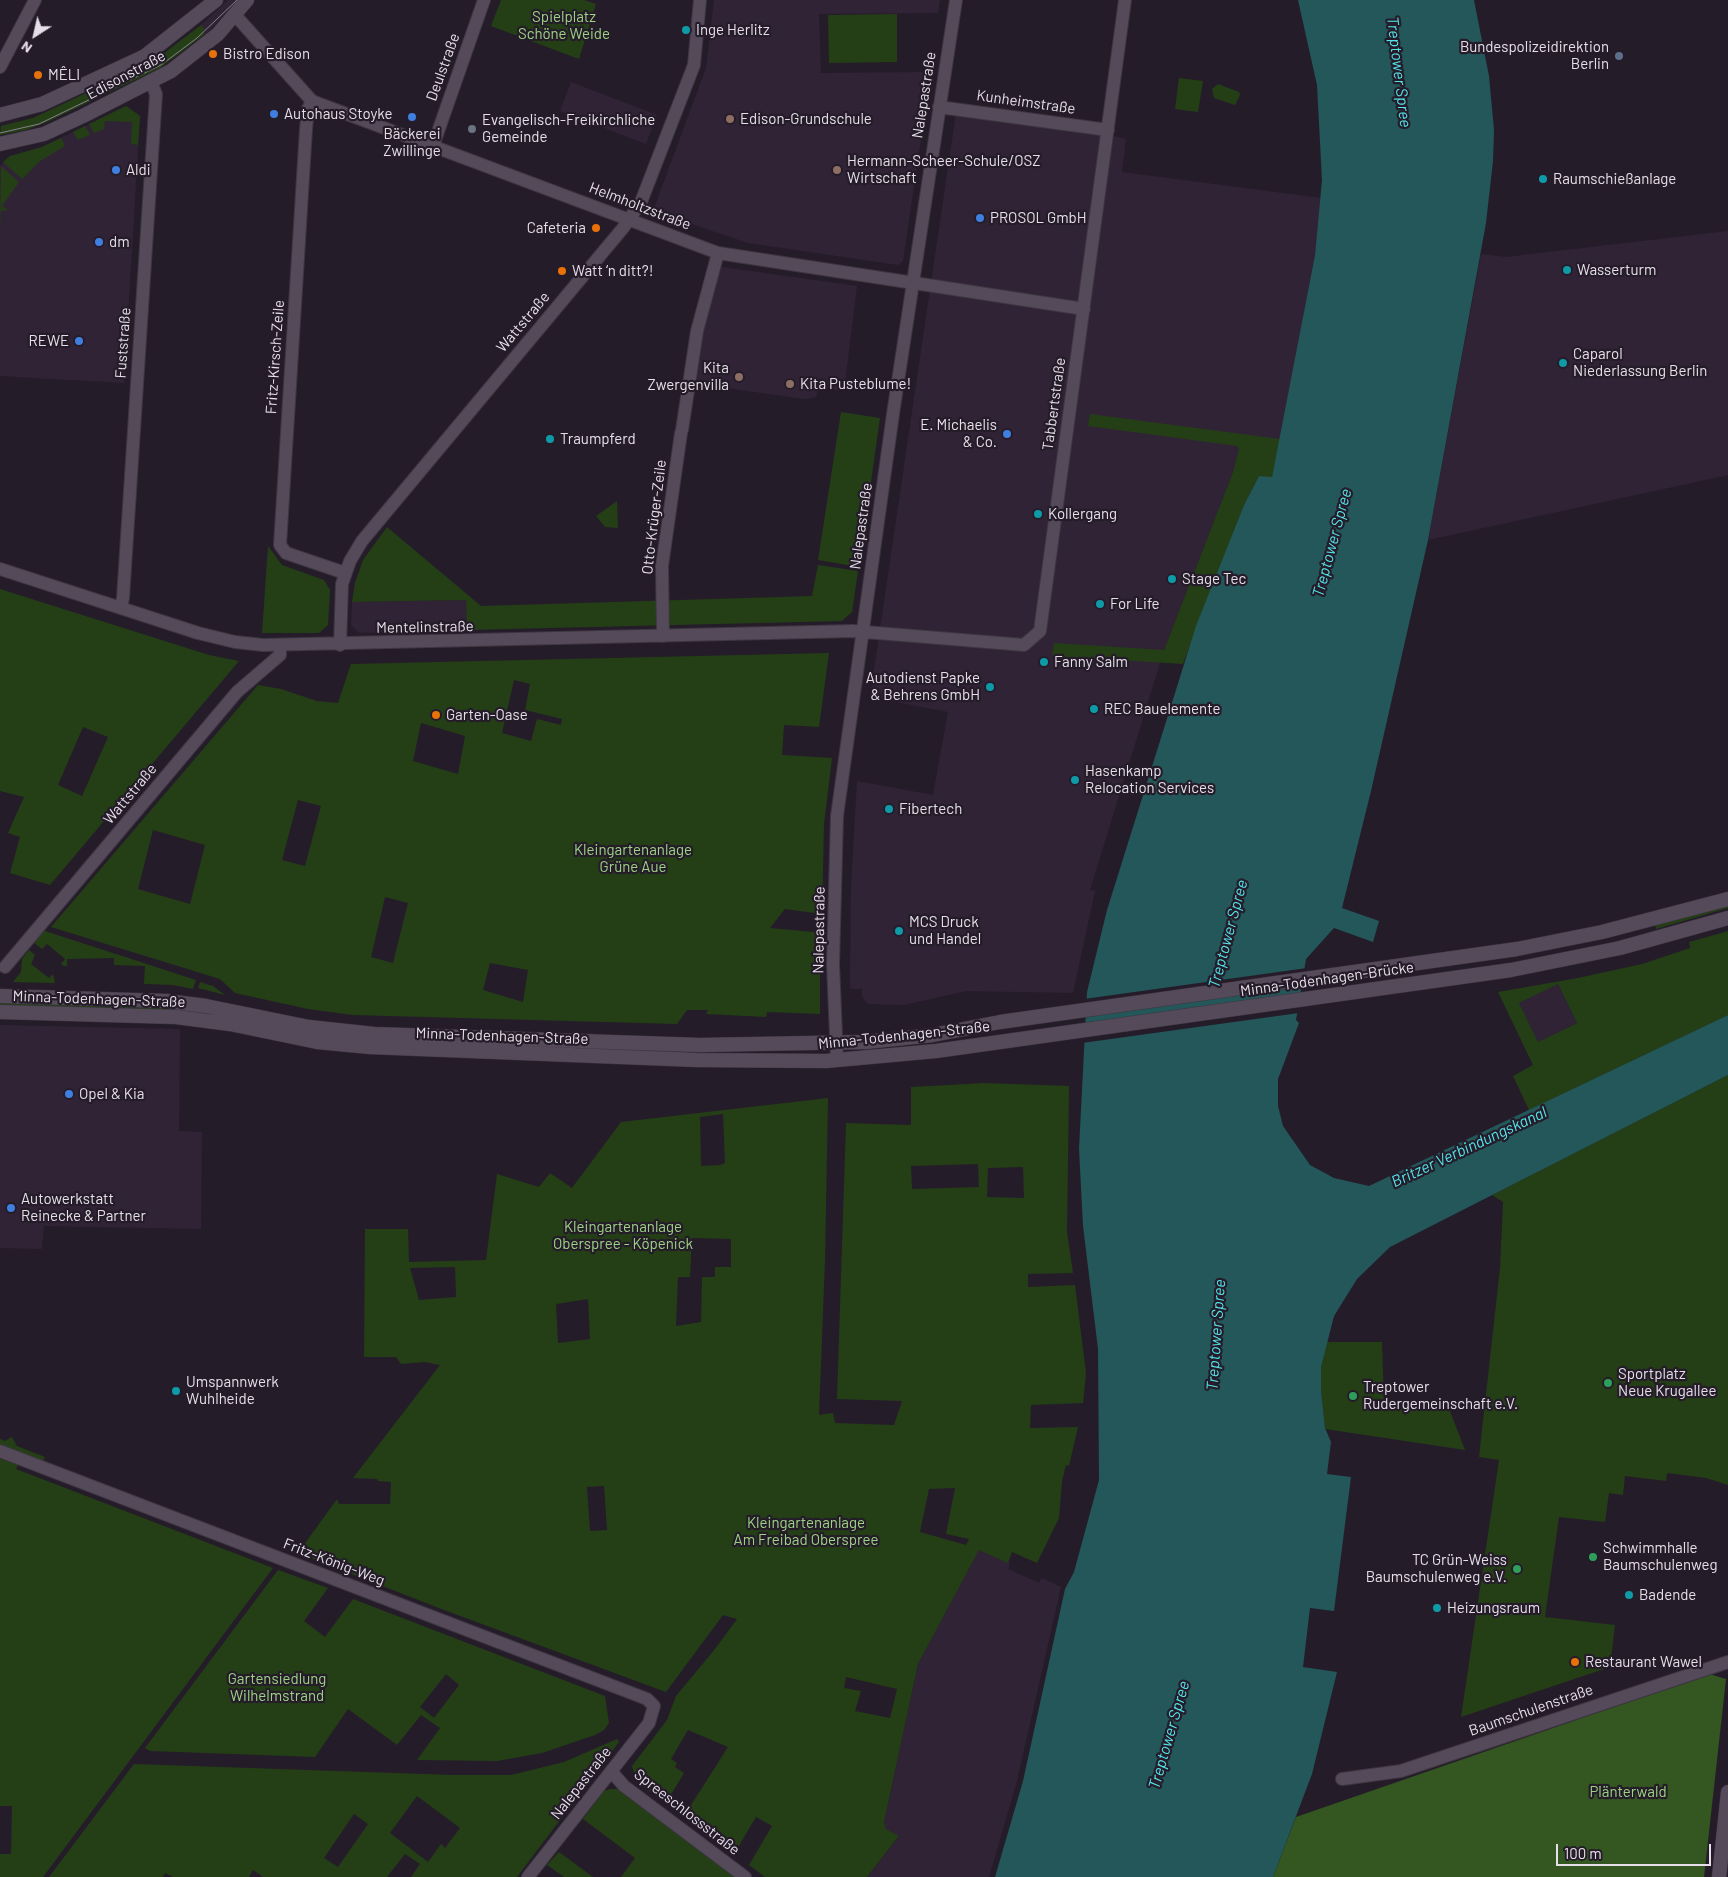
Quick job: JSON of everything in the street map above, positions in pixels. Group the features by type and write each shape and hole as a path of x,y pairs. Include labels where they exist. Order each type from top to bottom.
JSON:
{"main road":[{"name":"Edisonstraße","path":"1,111 42,104 146,56 216,0"},
{"name":"Edisonstraße","path":"0,144 44,134 152,82 188,58 218,34 247,0"},
{"name":"Minna-Todenhagen-Brücke","path":"1000,1022 1498,952 1568,939 1728,899"},
{"name":"Minna-Todenhagen-Brücke","path":"1004,1041 1511,970 1586,956 1728,918"},
{"name":"Minna-Todenhagen-Straße","path":"0,996 167,1001 206,1006 309,1027 374,1034 700,1045 837,1043 933,1035 1000,1022"},
{"name":"Minna-Todenhagen-Straße","path":"0,1012 176,1017 230,1024 317,1042 370,1047 696,1060 809,1061 905,1054 1004,1041"},
{"path":"1718,1877 1728,1792"}],"street":[{"path":"0,67 34,0"},
{"name":"Deulstraße","path":"432,146 484,0"},
{"name":"Wattstraße","path":"340,645 341,600 345,573 362,540 630,219 641,202 694,65 700,0"},
{"name":"Nalepastraße","path":"837,1059 833,964 837,816 913,283 956,0"},
{"name":"Tabbertstraße","path":"863,632 1024,645 1040,631 1125,0"},
{"name":"Helmholtzstraße","path":"235,15 312,101 718,253 1084,309"},
{"name":"Fuststraße","path":"121,607 156,99 152,82"},
{"name":"Fritz-Kirsch-Zeile","path":"312,101 308,109 306,129 280,545 286,552 345,573"},
{"name":"Kunheimstraße","path":"939,106 1108,130"},
{"name":"Otto-Krüger-Zeile","path":"662,636 662,566 698,326 718,253"},
{"name":"Mentelinstraße","path":"0,569 226,640 280,646 863,632"},
{"name":"Wattstraße","path":"5,967 237,692 280,656 280,646"},
{"name":"Fritz-König-Weg","path":"0,1451 642,1697 654,1706"},
{"name":"Baumschulenstraße","path":"1342,1780 1401,1770 1728,1662"},
{"name":"Nalepastraße","path":"528,1877 650,1722 654,1706"},
{"name":"Spreeschlossstraße","path":"611,1771 624,1786 745,1877"}],"shaded area":[{"path":"228,0 242,0 205,34 201,25"},
{"path":"714,0 940,0 938,13 819,14 821,73 931,72 903,261 898,265 748,243 653,211 706,68"},
{"path":"571,82 657,115 646,144 560,111"},
{"path":"126,106 140,116 124,383 0,376 0,166 10,156 42,147"},
{"path":"956,113 1095,132 1126,139 1122,172 1321,198 1315,255 1280,439 1239,450 1233,472 1164,650 1090,890 1095,891 1073,993 966,991 904,1005 868,1004 862,996 862,989 850,989 851,887 857,781 933,795 948,712 870,697"},
{"path":"1728,231 1728,475 1428,540 1481,254 1506,257"},
{"path":"722,267 857,286 844,391 818,388 816,397 804,399 719,387 694,380 702,327 718,269"},
{"path":"466,600 467,630 359,633 351,625 352,602"},
{"path":"1558,984 1577,1023 1538,1042 1518,1003"},
{"path":"0,1025 180,1029 179,1131 202,1132 201,1229 44,1226 42,1249 0,1248"},
{"path":"979,1550 1010,1563 1008,1569 1039,1583 1042,1578 1061,1587 1017,1781 989,1877 867,1877 899,1837 886,1829 884,1822 918,1664"}],"green space":[{"name":"Spielplatz Schöne Weide","path":"501,0 584,0 596,4 579,59 491,26"},
{"path":"897,14 897,62 829,63 828,15"},
{"path":"201,25 205,29 203,31 205,34 160,68 47,122 26,130 0,135 1,126 33,118 154,61"},
{"path":"1179,78 1203,81 1198,112 1175,109"},
{"path":"1218,84 1239,92 1240,95 1235,105 1214,98 1212,89"},
{"path":"126,106 140,116 138,145 131,144 132,122 105,121 104,129 94,133 89,124"},
{"path":"85,126 90,135 78,140 73,132"},
{"path":"61,138 65,146 40,161 22,179 3,162 10,156 42,147"},
{"path":"1,166 19,182 2,206 8,210 1,211 0,229"},
{"path":"841,412 880,418 859,567 818,560"},
{"path":"1090,414 1280,439 1272,478 1259,476 1244,505 1183,664 1052,656 1054,643 1164,650 1233,472 1239,449 1237,446 1088,426"},
{"path":"617,501 618,528 605,527 596,516"},
{"path":"387,527 481,606 812,596 818,565 858,571 852,612 842,621 467,630 466,600 352,602 355,583 363,560"},
{"path":"268,546 282,565 324,580 330,590 328,625 319,633 262,633"},
{"path":"0,589 209,655 239,661 50,885 10,873 20,837 8,833 24,797 0,791","holes":["83,727 108,737 82,796 58,785"]},
{"name":"Kleingartenanlage Grüne Aue","path":"829,653 819,727 784,725 782,755 832,758 824,824 822,914 785,909 770,928 824,933 820,961 820,1014 767,1012 766,1017 706,1014 708,1010 687,1010 677,1024 353,1015 308,1009 235,993 220,979 51,927 258,685 281,689 317,701 338,703 351,664","holes":["514,680 530,684 525,710 562,719 561,725 537,719 531,741 502,733","421,723 465,736 458,774 413,761","298,800 321,806 305,866 282,860","153,830 205,845 190,904 138,889","385,897 408,903 393,963 371,957","490,963 528,970 523,1002 483,990"]},
{"path":"1728,903 1728,908 1656,929 1655,924"},
{"path":"42,930 196,980 193,989 173,985 144,984 145,966 114,965 114,958 67,959 67,966 64,966 61,964 65,959 47,944 42,949 32,941"},
{"path":"1728,931 1728,1015 1529,1110 1513,1076 1533,1065 1498,992 1578,978 1642,964 1690,948 1689,942","holes":["1558,984 1577,1023 1538,1042 1519,1003"]},
{"path":"29,950 35,955 31,964 49,978 53,974 55,983 13,982 21,972 22,959"},
{"path":"200,982 213,986 225,995 198,988"},
{"path":"0,1003 174,1008 200,1011 200,1014 0,1008"},
{"path":"1728,1075 1728,1485 1706,1478 1667,1473 1666,1481 1625,1476 1623,1495 1609,1493 1605,1522 1559,1517 1545,1617 1615,1625 1610,1667 1461,1717 1499,1460 1479,1457 1500,1268 1503,1202 1492,1195"},
{"path":"985,1083 1069,1086 1067,1232 1073,1273 1028,1274 1028,1287 1075,1285 1086,1373 1083,1403 1031,1405 1030,1428 1078,1427 1069,1466 1066,1465 1062,1481 1059,1518 1037,1563 1012,1552 1008,1563 979,1550 918,1664 884,1822 886,1829 899,1836 867,1877 765,1877 749,1865 772,1826 756,1817 734,1854 684,1816 728,1747 688,1730 671,1759 677,1763 675,1767 684,1773 666,1803 637,1782 632,1766 667,1720 676,1696 737,1619 723,1615 666,1692 444,1610 298,1553 337,1499 339,1504 390,1504 391,1482 378,1481 377,1479 353,1478 440,1365 425,1362 401,1364 396,1357 364,1357 365,1229 408,1229 409,1262 486,1260 497,1174 539,1187 550,1173 572,1188 621,1122 828,1098 825,1260 819,1415 833,1413 835,1423 894,1425 902,1401 837,1399 846,1123 911,1125 911,1087","holes":["723,1114 725,1163 701,1166 700,1117","978,1164 979,1187 912,1189 911,1166","1023,1167 1024,1198 987,1197 988,1168","692,1238 731,1239 731,1267 715,1267 715,1277 702,1277 701,1322 676,1326 678,1277 690,1277","455,1267 456,1297 419,1300 410,1268","588,1299 590,1339 558,1343 556,1304","604,1486 607,1530 590,1531 587,1487","955,1488 946,1534 969,1539 966,1545 920,1532 929,1489","846,1677 897,1689 890,1718 855,1711 861,1691 844,1688"]},
{"name":"Treptower Rudergemeinschaft e.V.","path":"1326,1342 1382,1342 1384,1405 1448,1406 1465,1450 1325,1429 1321,1367"},
{"path":"12,1437 17,1446 45,1457 42,1462 0,1445 0,1439 5,1441"},
{"path":"0,1457 19,1463 16,1469 273,1568 43,1877 0,1877 0,1854 11,1854 12,1806 0,1806"},
{"name":"Gartensiedlung Wilhelmstrand","path":"278,1570 328,1588 304,1621 325,1637 353,1599 605,1696 609,1723 604,1730 595,1735 542,1753 497,1761 417,1760 440,1728 421,1715 397,1745 348,1709 315,1757 150,1751 145,1748","holes":["446,1674 459,1685 434,1718 420,1707"]},
{"name":"Plänterwald","path":"1709,1674 1726,1679 1704,1877 1273,1877 1296,1817"},
{"path":"617,1739 619,1742 517,1877 411,1877 420,1864 405,1854 387,1877 263,1877 253,1870 249,1877 173,1877 165,1873 163,1877 49,1877 134,1764 453,1775 511,1775 564,1762","holes":["417,1796 460,1828 445,1848 441,1844 428,1862 390,1833","354,1814 368,1824 338,1867 324,1858"]},
{"path":"617,1789 735,1877 621,1877 635,1858 583,1819 604,1791"},
{"path":"559,1852 593,1877 564,1877 547,1865"}],"water":[{"path":"1298,0 1474,0 1489,76 1494,130 1493,161 1486,223 1428,540 1371,791 1342,908 1379,921 1373,942 1334,928 1306,959 1296,1020 1299,1023 1278,1079 1278,1106 1283,1126 1310,1165 1334,1178 1369,1186 1728,1015 1728,1075 1390,1247 1357,1279 1334,1316 1321,1367 1321,1390 1325,1428 1331,1442 1327,1474 1351,1477 1334,1611 1310,1608 1303,1667 1337,1672 1312,1774 1273,1877 995,1877 1023,1781 1065,1589 1074,1572 1099,1480 1098,1349 1083,1226 1079,1149 1087,992 1107,910 1196,626 1244,505 1259,476 1272,477 1315,255 1322,180 1317,85"}],"pier":[{"path":"1307,968 1304,985 1083,1016 1084,999"},
{"path":"1302,994 1299,1013 1082,1043 1083,1024"}],"tram line":[{"path":"0,133 39,124 161,65 197,38 237,0"}],"place":[{"name":"Inge Herlitz","path":"686,30"},
{"name":"Bistro Edison","path":"213,54"},
{"name":"Bundespolizeidirektion Berlin","path":"1619,56"},
{"name":"MÊLI","path":"38,75"},
{"name":"Autohaus Stoyke","path":"274,114"},
{"name":"Bäckerei Zwillinge","path":"412,117"},
{"name":"Edison-Grundschule","path":"730,119"},
{"name":"Evangelisch-Freikirchliche Gemeinde","path":"472,129"},
{"name":"Aldi","path":"116,170"},
{"name":"Hermann-Scheer-Schule/OSZ Wirtschaft","path":"837,170"},
{"name":"Raumschießanlage","path":"1543,179"},
{"name":"PROSOL GmbH","path":"980,218"},
{"name":"Cafeteria","path":"596,228"},
{"name":"dm","path":"99,242"},
{"name":"Wasserturm","path":"1567,270"},
{"name":"Watt ‘n ditt?!","path":"562,271"},
{"name":"REWE","path":"79,341"},
{"name":"Caparol Niederlassung Berlin","path":"1563,363"},
{"name":"Kita Zwergenvilla","path":"739,377"},
{"name":"Kita Pusteblume!","path":"790,384"},
{"name":"E. Michaelis & Co.","path":"1007,434"},
{"name":"Traumpferd","path":"550,439"},
{"name":"Kollergang","path":"1038,514"},
{"name":"Stage Tec","path":"1172,579"},
{"name":"For Life","path":"1100,604"},
{"name":"Fanny Salm","path":"1044,662"},
{"name":"Autodienst Papke & Behrens GmbH","path":"990,687"},
{"name":"REC Bauelemente","path":"1094,709"},
{"name":"Garten-Oase","path":"436,715"},
{"name":"Hasenkamp Relocation Services","path":"1075,780"},
{"name":"Fibertech","path":"889,809"},
{"name":"MCS Druck und Handel","path":"899,931"},
{"name":"Opel & Kia","path":"69,1094"},
{"name":"Autowerkstatt Reinecke & Partner","path":"11,1208"},
{"name":"Sportplatz Neue Krugallee","path":"1608,1383"},
{"name":"Umspannwerk Wuhlheide","path":"176,1391"},
{"name":"Treptower Rudergemeinschaft e.V.","path":"1353,1396"},
{"name":"Schwimmhalle Baumschulenweg","path":"1593,1557"},
{"name":"TC Grün-Weiss Baumschulenweg e.V.","path":"1517,1569"},
{"name":"Badende","path":"1629,1595"},
{"name":"Heizungsraum","path":"1437,1608"},
{"name":"Restaurant Wawel","path":"1575,1662"}],"water label":[{"name":"Treptower Spree","path":"1399,72"},
{"name":"Treptower Spree","path":"1332,543"},
{"name":"Treptower Spree","path":"1228,934"},
{"name":"Britzer Verbindungskanal","path":"1469,1147"},
{"name":"Treptower Spree","path":"1216,1335"},
{"name":"Treptower Spree","path":"1169,1735"}],"park label":[{"name":"Kleingartenanlage Oberspree - Köpenick","path":"623,1236"},
{"name":"Kleingartenanlage Am Freibad Oberspree","path":"806,1532"}]}
